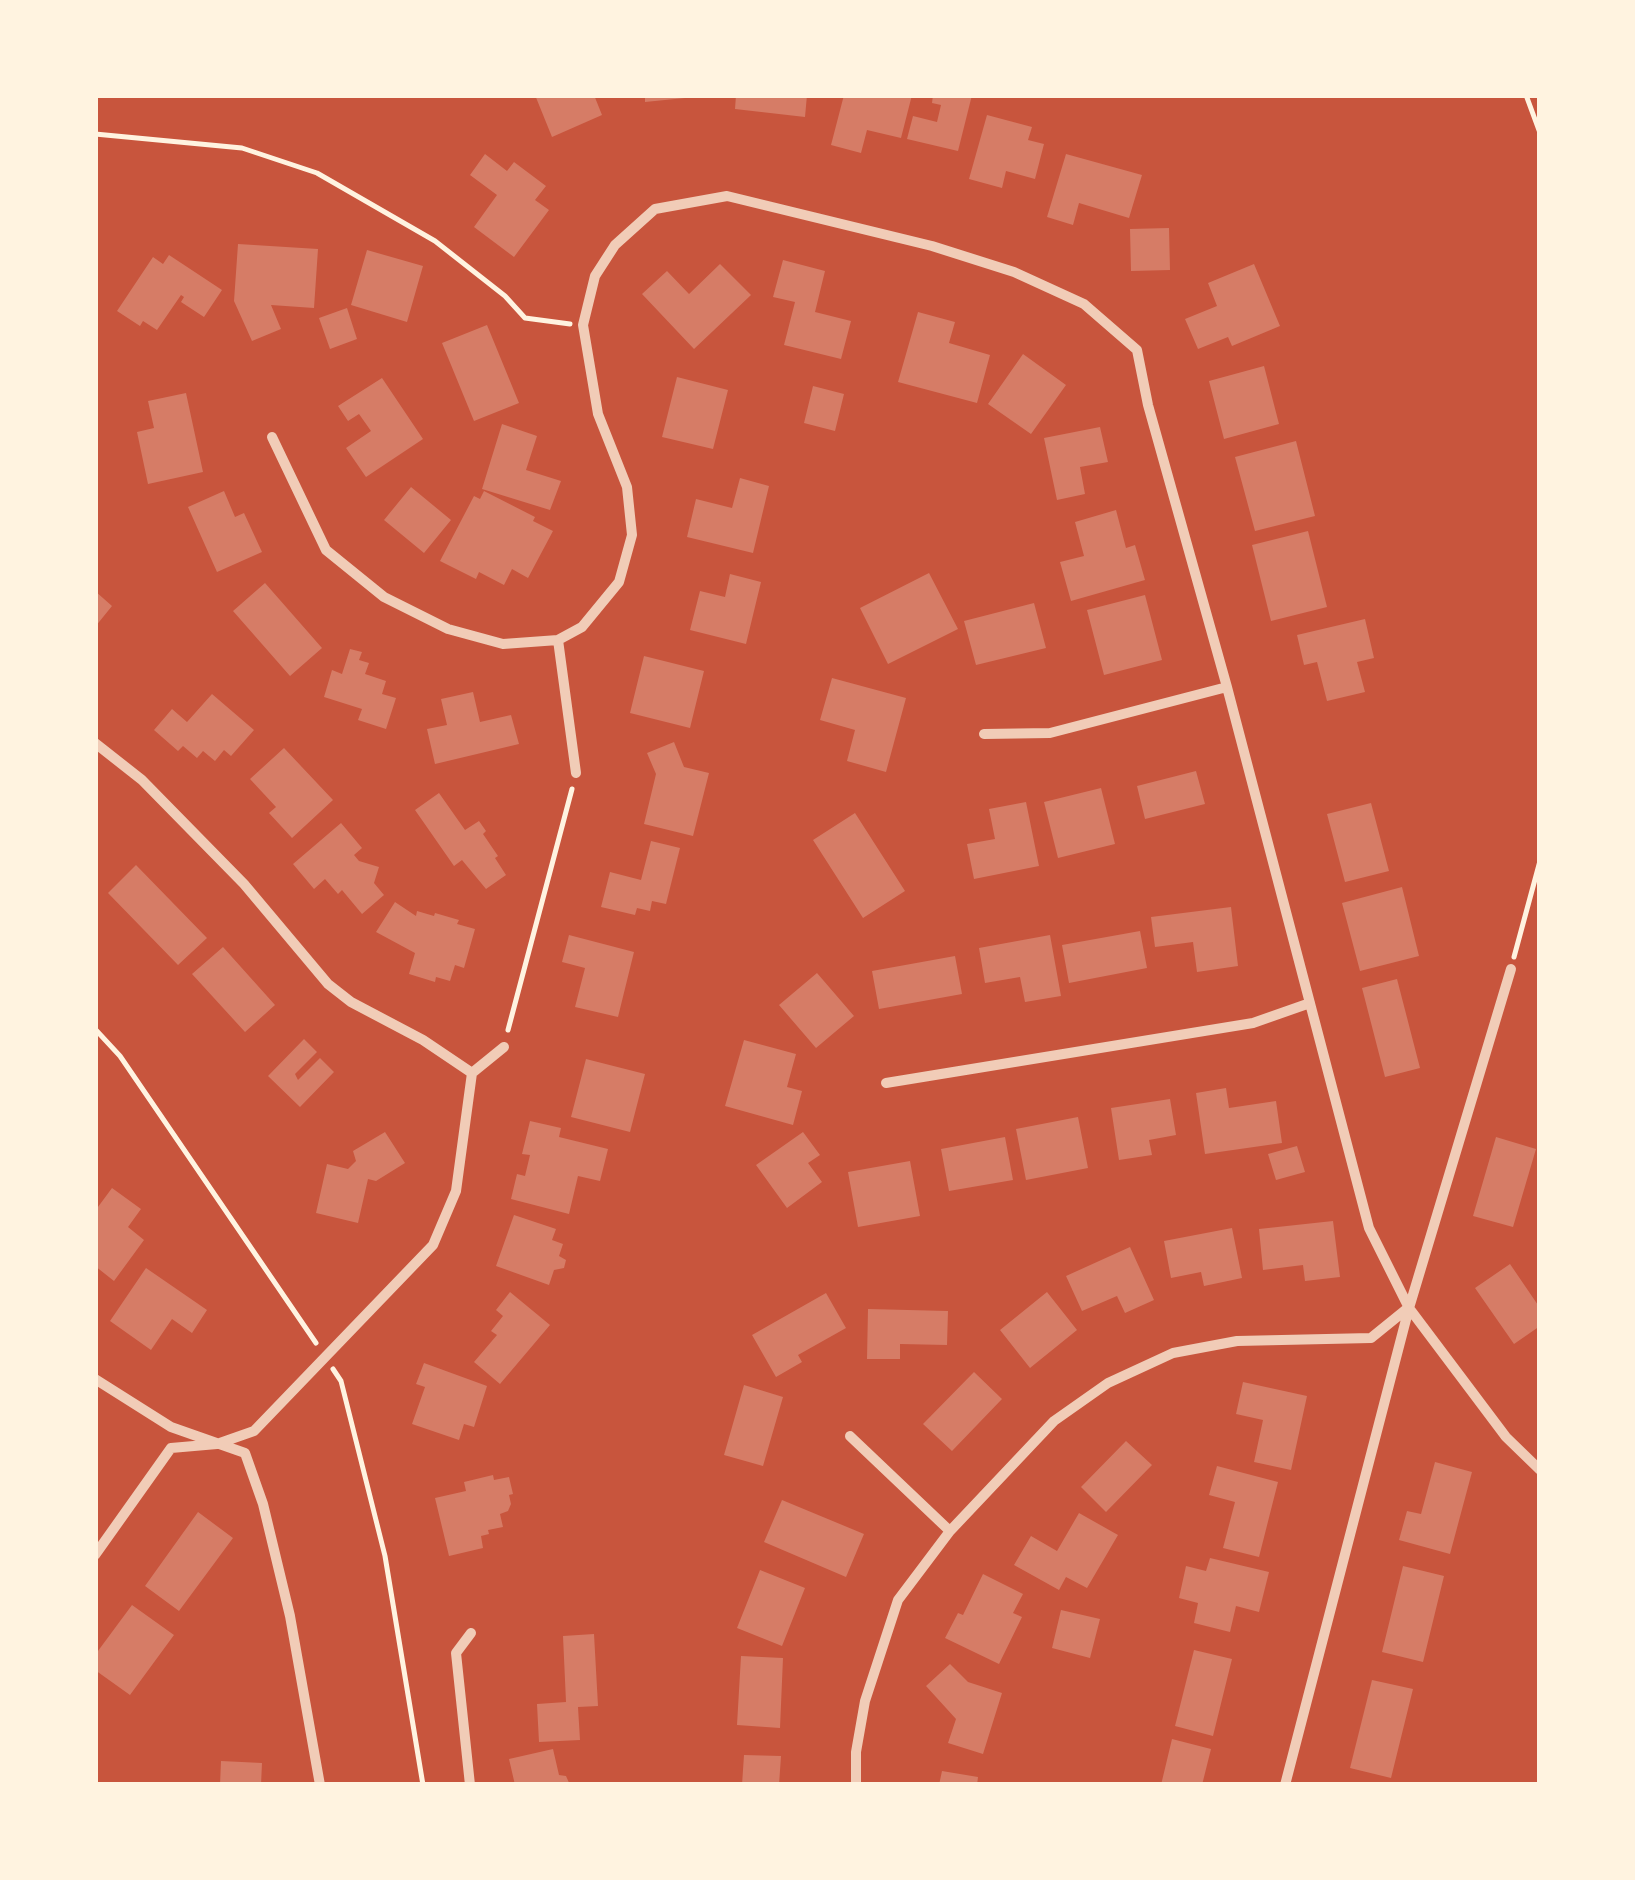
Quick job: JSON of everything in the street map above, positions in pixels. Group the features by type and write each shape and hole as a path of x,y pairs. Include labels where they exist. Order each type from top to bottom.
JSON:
{"street":[{"path":"272,437 326,550 384,598 448,629 503,644 558,640 582,627 619,582 632,535 626,487 598,414 583,325 595,276 615,245 655,209 728,196 948,251 1014,272 1084,304 1137,350 1148,405 1227,687 1369,1228 1409,1308 1506,1437 1540,1470"},
{"path":"558,640 576,774"},
{"path":"984,734 1050,733 1227,687"},
{"path":"95,743 142,780 244,884 328,984 351,1002 423,1040 472,1074"},
{"path":"1285,1785 1409,1308 1510,969"},
{"path":"886,1083 1254,1023 1310,1003"},
{"path":"95,1555 172,1448 217,1444 254,1431 433,1245 456,1191 472,1074 504,1048"},
{"path":"856,1785 856,1752 865,1701 898,1600 950,1532 1054,1421 1108,1383 1173,1353 1237,1341 1371,1338 1409,1308"},
{"path":"95,1378 171,1427 246,1453 263,1504 290,1616 320,1785"},
{"path":"850,1436 950,1532"},
{"path":"470,1785 456,1653 471,1633"}],"path":[{"path":"1526,95 1540,133"},
{"path":"95,134 242,148 317,173 435,240 505,296 525,318 583,325"},
{"path":"504,1048 576,774"},
{"path":"1510,969 1540,861"}],"building":[{"path":"535,95 594,95 602,115 552,137"},
{"path":"645,95 685,95 685,98 645,102"},
{"path":"736,95 807,95 805,117 735,109"},
{"path":"844,95 912,95 901,138 867,130 861,153 831,145"},
{"path":"933,95 972,95 958,151 907,139 913,116 937,122 941,105 932,103"},
{"path":"987,115 1032,127 1028,140 1044,144 1035,179 1006,171 1002,188 969,179"},
{"path":"485,154 507,171 514,162 546,186 535,200 549,210 514,257 474,227 497,195 470,175"},
{"path":"1066,154 1142,175 1129,218 1079,203 1073,225 1047,217"},
{"path":"1169,228 1170,270 1131,271 1130,229"},
{"path":"238,244 318,249 314,308 271,305 281,329 252,341 234,301"},
{"path":"367,250 423,266 407,322 351,305"},
{"path":"169,255 222,290 204,317 181,302 181,295 157,330 143,321 140,326 117,311 153,257 163,264"},
{"path":"783,260 825,271 815,312 851,321 841,359 784,345 795,302 773,297"},
{"path":"720,264 751,295 694,349 642,294 667,271 689,294"},
{"path":"1254,264 1280,326 1232,346 1228,337 1198,349 1185,319 1217,306 1208,283"},
{"path":"347,308 357,339 330,349 319,318"},
{"path":"918,312 955,322 949,343 990,355 977,403 898,382"},
{"path":"487,325 519,403 474,421 442,343"},
{"path":"1023,354 1066,385 1031,434 988,404"},
{"path":"1264,366 1279,424 1224,439 1209,381"},
{"path":"677,377 728,390 713,449 662,437"},
{"path":"382,378 423,439 366,477 346,448 371,431 359,414 348,421 338,406"},
{"path":"813,386 844,394 835,431 804,423"},
{"path":"186,393 203,472 148,484 137,432 154,428 148,401"},
{"path":"502,424 537,436 526,470 561,481 550,510 482,489"},
{"path":"1100,427 1108,462 1080,467 1085,494 1057,500 1044,438"},
{"path":"1296,441 1315,516 1255,531 1235,457"},
{"path":"740,478 769,486 753,553 687,537 696,499 732,508"},
{"path":"411,487 451,520 424,553 384,520"},
{"path":"224,491 235,517 244,513 262,552 217,572 188,507"},
{"path":"484,491 535,517 533,521 553,531 528,578 512,569 504,585 479,572 476,579 440,561 474,496 480,499"},
{"path":"1116,510 1126,548 1135,545 1145,580 1071,601 1060,562 1084,556 1075,522"},
{"path":"1308,531 1327,607 1271,621 1252,545"},
{"path":"929,573 958,629 888,664 860,608"},
{"path":"730,574 761,582 746,644 690,630 700,591 725,597"},
{"path":"265,583 322,648 290,676 233,611"},
{"path":"95,591 112,606 95,627"},
{"path":"1145,595 1162,660 1104,675 1087,610"},
{"path":"1034,603 1046,648 976,665 964,621"},
{"path":"1365,619 1374,658 1357,662 1365,692 1327,701 1317,662 1304,665 1297,635"},
{"path":"350,649 362,652 359,660 369,663 365,674 386,681 382,694 396,698 386,729 358,720 362,709 324,697 332,670 342,674"},
{"path":"644,656 704,671 690,728 630,713"},
{"path":"832,678 906,698 886,772 847,761 855,730 820,720"},
{"path":"473,692 480,722 511,715 519,744 435,764 427,729 447,725 441,699"},
{"path":"212,694 254,730 231,756 224,750 215,761 203,751 197,758 183,746 178,751 154,730 172,709 187,722"},
{"path":"674,742 684,767 709,773 693,836 644,824 656,774 647,753"},
{"path":"284,748 333,800 292,838 269,813 276,807 250,779"},
{"path":"1196,771 1205,804 1145,819 1137,786"},
{"path":"1101,788 1115,844 1058,858 1044,802"},
{"path":"439,793 465,830 479,821 486,831 483,834 506,875 486,889 462,860 454,866 415,810"},
{"path":"1026,802 1039,866 974,879 967,844 995,839 989,809"},
{"path":"1371,803 1389,871 1345,882 1327,814"},
{"path":"855,813 905,891 863,918 813,840"},
{"path":"341,823 362,848 354,855 359,861 379,867 374,883 384,895 362,914 342,890 338,894 325,879 314,889 293,864"},
{"path":"651,841 680,848 666,904 652,901 650,911 637,908 635,915 601,907 610,872 641,880"},
{"path":"136,865 207,938 178,965 108,893"},
{"path":"1402,887 1419,956 1360,971 1342,903"},
{"path":"395,902 416,916 417,911 434,916 435,913 475,929 464,968 455,965 450,981 436,977 435,982 409,974 415,953 376,932"},
{"path":"1231,907 1238,966 1197,972 1193,942 1155,947 1151,917"},
{"path":"1140,931 1147,968 1069,983 1062,945"},
{"path":"569,935 634,952 618,1017 575,1007 585,968 562,962"},
{"path":"1050,935 1061,996 1025,1002 1020,977 985,983 979,948"},
{"path":"223,947 275,1005 245,1032 192,974"},
{"path":"955,956 962,994 879,1009 872,971"},
{"path":"817,973 854,1016 816,1048 779,1005"},
{"path":"1397,979 1420,1068 1385,1077 1362,988"},
{"path":"304,1039 317,1052 295,1074 298,1080 320,1058 334,1072 300,1107 268,1076"},
{"path":"744,1040 796,1054 787,1087 802,1091 793,1125 725,1106"},
{"path":"586,1059 645,1074 630,1132 571,1117"},
{"path":"1226,1088 1229,1108 1276,1101 1282,1143 1205,1154 1196,1093"},
{"path":"1170,1099 1176,1135 1149,1140 1152,1155 1119,1160 1111,1108"},
{"path":"1078,1117 1088,1168 1026,1180 1016,1129"},
{"path":"530,1121 561,1128 559,1137 608,1149 600,1181 578,1176 569,1214 511,1199 517,1174 525,1176 530,1155 522,1154"},
{"path":"385,1132 405,1163 376,1181 368,1179 358,1223 316,1213 327,1164 348,1169 356,1161 353,1151"},
{"path":"803,1132 820,1155 808,1163 822,1182 787,1208 756,1165"},
{"path":"1005,1137 1013,1180 949,1191 941,1149"},
{"path":"1496,1137 1536,1149 1513,1227 1473,1216"},
{"path":"1297,1146 1305,1172 1276,1180 1268,1154"},
{"path":"910,1161 920,1216 858,1227 848,1172"},
{"path":"112,1188 141,1209 128,1227 144,1240 114,1281 95,1266 95,1211"},
{"path":"514,1215 556,1229 552,1240 563,1244 559,1256 566,1260 564,1268 554,1270 549,1285 496,1266"},
{"path":"1333,1221 1340,1277 1305,1281 1303,1265 1263,1270 1259,1229"},
{"path":"1232,1228 1242,1278 1204,1286 1201,1272 1171,1278 1164,1241"},
{"path":"1130,1247 1154,1300 1125,1313 1117,1296 1082,1311 1066,1276"},
{"path":"1510,1264 1540,1308 1540,1326 1514,1344 1475,1288"},
{"path":"146,1268 207,1310 192,1333 172,1319 151,1350 110,1321"},
{"path":"510,1292 550,1325 500,1384 474,1362 497,1335 491,1331 503,1316 496,1310"},
{"path":"1047,1292 1077,1330 1030,1368 1000,1330"},
{"path":"826,1293 846,1328 798,1355 802,1362 776,1377 752,1335"},
{"path":"868,1309 948,1311 947,1345 900,1344 900,1359 867,1359"},
{"path":"424,1363 487,1386 474,1427 464,1424 459,1440 412,1424 425,1387 416,1384"},
{"path":"974,1372 1002,1399 952,1451 923,1424"},
{"path":"1243,1382 1307,1396 1291,1470 1254,1462 1263,1420 1236,1414"},
{"path":"744,1385 783,1397 763,1466 724,1455"},
{"path":"1126,1441 1152,1465 1106,1512 1081,1487"},
{"path":"1435,1462 1472,1472 1450,1554 1399,1540 1407,1511 1421,1514"},
{"path":"1217,1466 1278,1482 1259,1557 1223,1548 1235,1502 1209,1495"},
{"path":"493,1475 494,1480 509,1477 513,1494 509,1495 508,1511 500,1514 503,1527 481,1536 483,1548 449,1556 435,1498 466,1491 464,1482"},
{"path":"782,1500 864,1534 846,1577 764,1542"},
{"path":"198,1512 233,1538 179,1611 145,1586"},
{"path":"1079,1513 1118,1535 1087,1588 1066,1577 1059,1590 1014,1565 1031,1536 1057,1551"},
{"path":"1210,1558 1269,1572 1259,1612 1236,1606 1230,1632 1194,1623 1198,1603 1179,1598 1186,1566 1206,1571"},
{"path":"1403,1566 1444,1576 1423,1662 1382,1652"},
{"path":"760,1570 805,1588 782,1646 737,1628"},
{"path":"983,1574 1023,1594 1013,1613 1022,1617 999,1664 945,1638 958,1613 963,1615"},
{"path":"132,1605 174,1635 130,1695 95,1670 95,1655"},
{"path":"1061,1610 1100,1619 1090,1658 1052,1648"},
{"path":"594,1634 598,1706 578,1707 580,1740 539,1742 537,1704 566,1702 563,1636"},
{"path":"1194,1650 1232,1659 1213,1736 1175,1726"},
{"path":"741,1656 783,1658 780,1728 737,1725"},
{"path":"950,1664 968,1682 1002,1693 983,1754 948,1743 956,1719 926,1686"},
{"path":"1372,1680 1413,1689 1391,1778 1350,1768"},
{"path":"1172,1739 1211,1749 1202,1785 1161,1785"},
{"path":"553,1749 559,1775 566,1776 570,1785 515,1785 509,1759"},
{"path":"744,1755 781,1756 779,1785 742,1785"},
{"path":"221,1761 262,1763 261,1785 220,1785"},
{"path":"942,1771 978,1777 977,1785 939,1785"}]}
